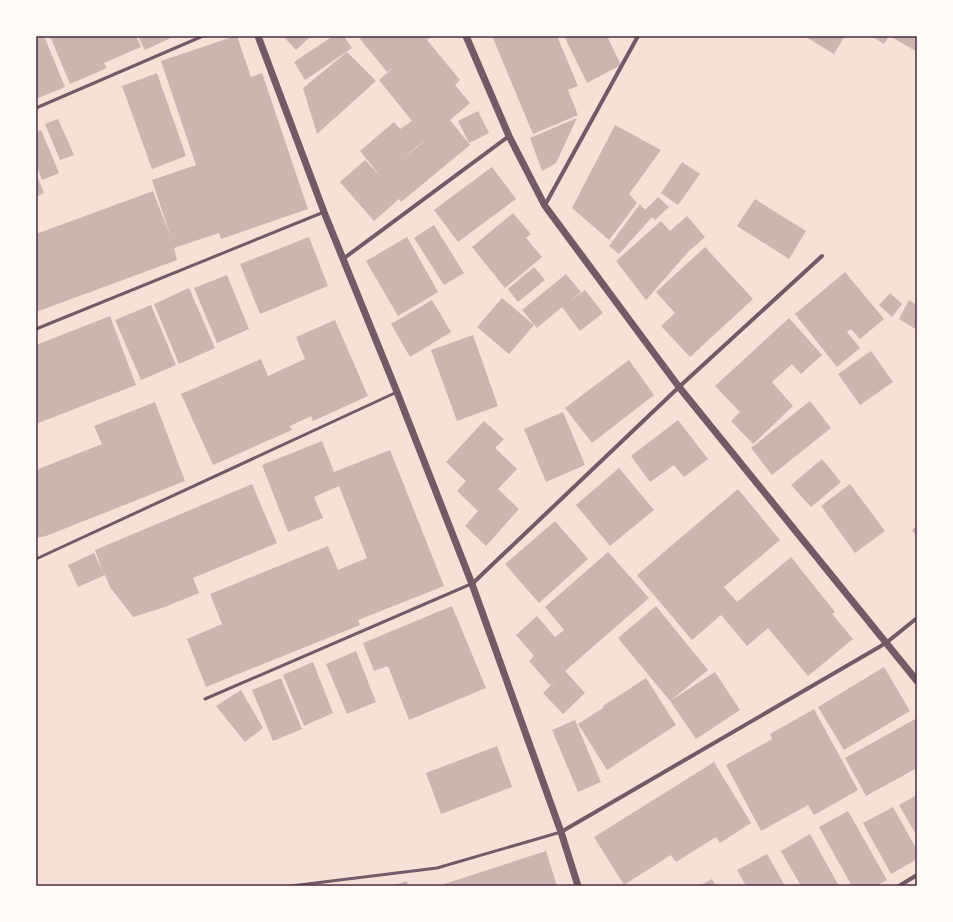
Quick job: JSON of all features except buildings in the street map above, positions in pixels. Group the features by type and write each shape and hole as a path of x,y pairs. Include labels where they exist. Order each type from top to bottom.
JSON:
{"street":[{"path":"258,36 324,212 397,392 472,584 561,832 578,886"},
{"path":"466,36 509,136 545,206 678,387 917,681"},
{"path":"545,206 638,36"},
{"path":"343,259 509,136"},
{"path":"472,584 678,387 822,256"},
{"path":"561,832 886,643 917,618"},
{"path":"899,886 917,875"}],"lane":[{"path":"36,108 203,36"},
{"path":"36,329 324,212"},
{"path":"36,559 397,392"},
{"path":"205,700 472,584"},
{"path":"291,886 437,868 561,832"}]}
